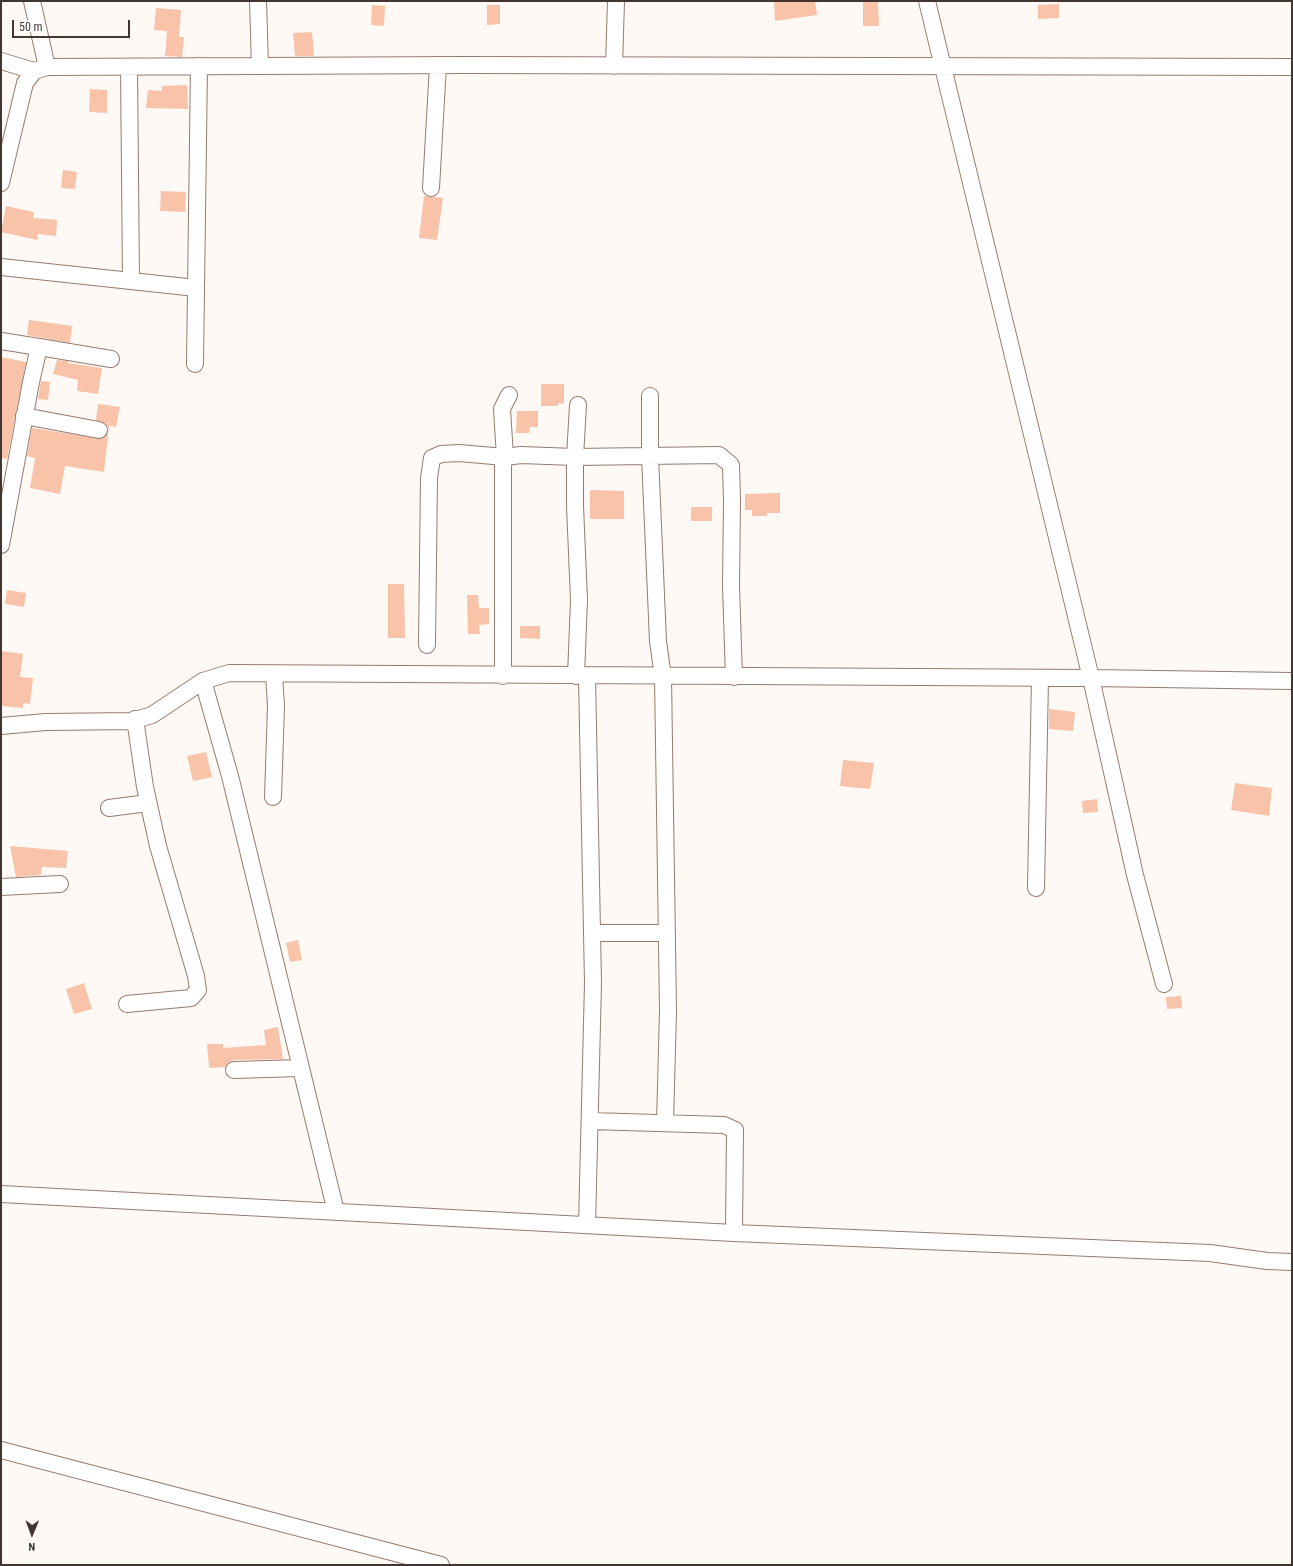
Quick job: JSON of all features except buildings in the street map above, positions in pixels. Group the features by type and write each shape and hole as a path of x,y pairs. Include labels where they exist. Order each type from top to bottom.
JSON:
{"street":[{"path":"32,1 40,69"},
{"path":"258,1 260,66"},
{"path":"614,66 616,1"},
{"path":"926,1 1091,678 1135,875 1164,984"},
{"path":"1,61 40,69 198,66 438,65 1292,67"},
{"path":"431,188 438,65"},
{"path":"195,364 198,66"},
{"path":"129,67 130,281"},
{"path":"1,183 25,83 40,69"},
{"path":"1,267 196,288"},
{"path":"1,341 111,359"},
{"path":"1,545 24,416 39,347"},
{"path":"503,676 503,465 505,457 502,409 509,396"},
{"path":"650,396 650,456 658,640 662,676 668,1011 665,1123"},
{"path":"578,404 575,457 575,506 593,983 587,1226"},
{"path":"24,416 99,430"},
{"path":"427,645 429,478 432,458 441,454 459,453 505,457 521,455 575,457 719,456 731,465 731,586 734,677"},
{"path":"1,726 46,722 132,721 152,715 203,681 229,673 503,676 1091,678 1292,681"},
{"path":"273,797 276,706 274,674"},
{"path":"1036,888 1040,678"},
{"path":"203,681 230,776 336,1212"},
{"path":"127,1004 191,998 198,990 196,976 158,846 148,803 135,719"},
{"path":"109,808 148,803"},
{"path":"1,887 60,884"},
{"path":"592,933 667,933"},
{"path":"234,1070 300,1068"},
{"path":"590,1121 724,1125 735,1130 734,1233"},
{"path":"1,1194 587,1226 1210,1253 1266,1261 1292,1262"},
{"path":"1,1450 441,1565"}]}
